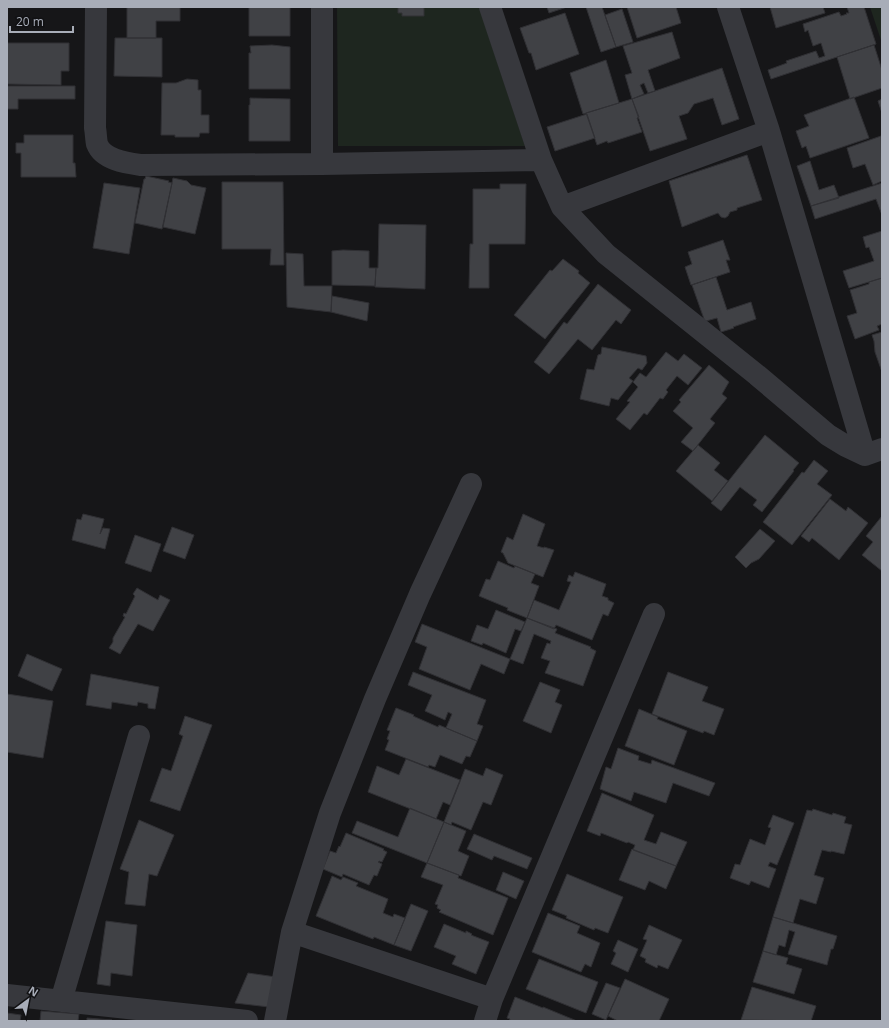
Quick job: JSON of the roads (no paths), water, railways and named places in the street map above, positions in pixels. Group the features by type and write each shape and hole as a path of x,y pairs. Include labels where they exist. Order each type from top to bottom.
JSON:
{"street":[{"path":"96,7 95,128 97,145 107,156 122,162 141,166 541,160"},
{"path":"322,7 322,164"},
{"path":"490,7 541,160 562,208 606,254 757,375 828,435 846,446 874,452"},
{"path":"728,7 874,452"},
{"path":"562,208 769,131"},
{"path":"275,1021 292,932 330,813 374,699 420,594 471,484"},
{"path":"485,1021 492,999 654,614"},
{"path":"61,1001 139,736"},
{"path":"292,932 492,999"},
{"path":"7,995 248,1021"}]}
